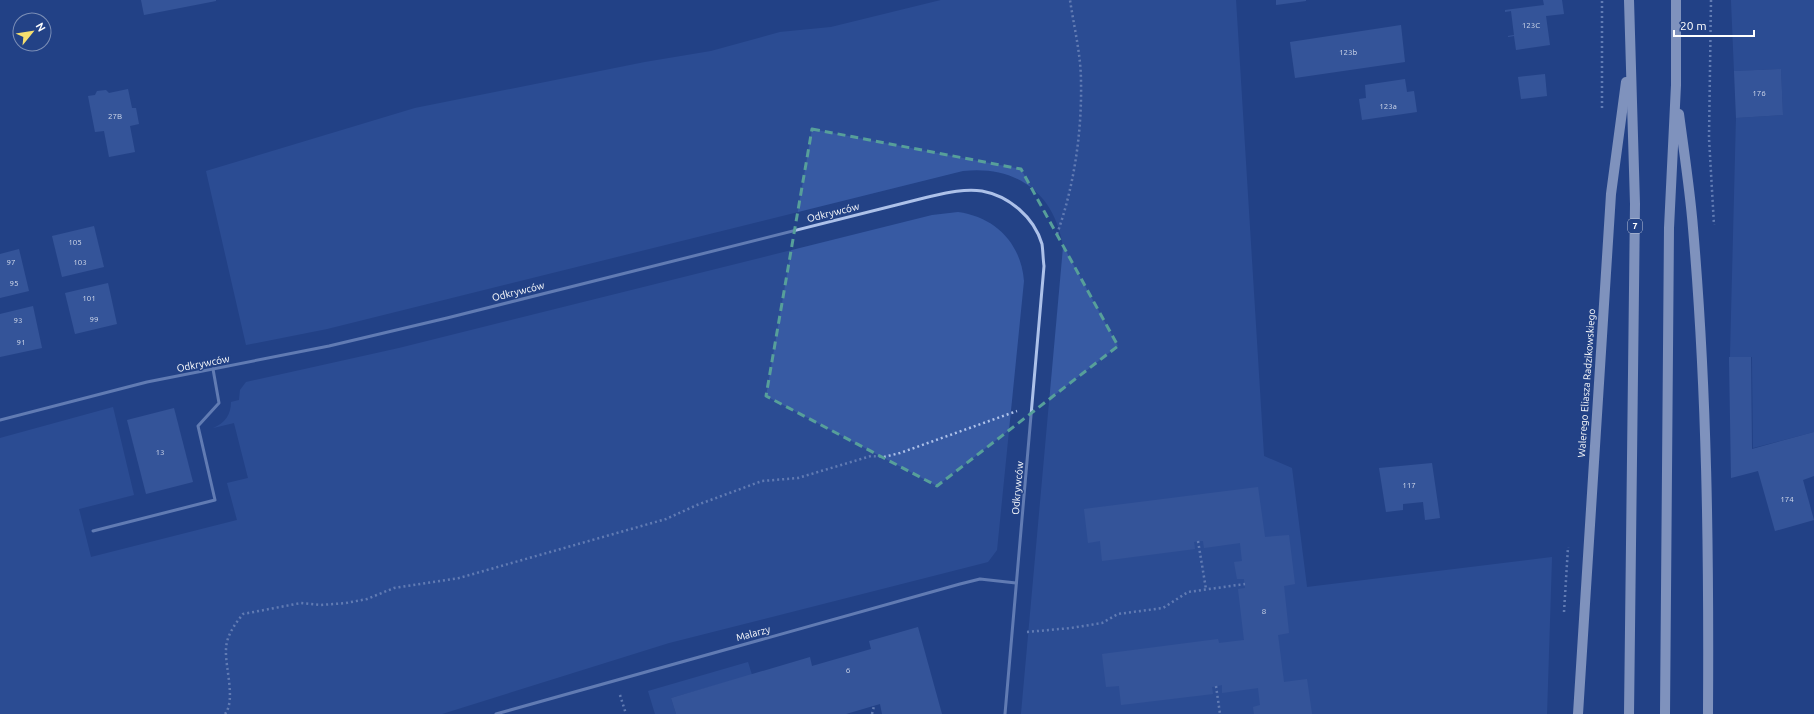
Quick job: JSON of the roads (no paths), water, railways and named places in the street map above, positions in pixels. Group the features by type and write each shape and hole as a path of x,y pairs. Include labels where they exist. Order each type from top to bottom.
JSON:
{"main road":[{"name":"Walerego Eliasza Radzikowskiego","path":"1629,0 1635,204 1629,714"},
{"path":"1665,714 1670,228 1676,85 1676,0"},
{"name":"Walerego Eliasza Radzikowskiego","path":"1578,714 1611,194 1630,55"},
{"path":"1676,85 1693,228 1704,402 1709,600 1708,714"}],"lane":[{"name":"Odkrywców","path":"0,420 147,382 344,342 924,198 967,191 982,191 998,196 1028,217 1042,245 1043,259 1005,714"},
{"path":"93,531 215,500 198,426 219,403 213,369"},
{"name":"Malarzy","path":"496,714 960,584 980,579 1016,583"}]}
